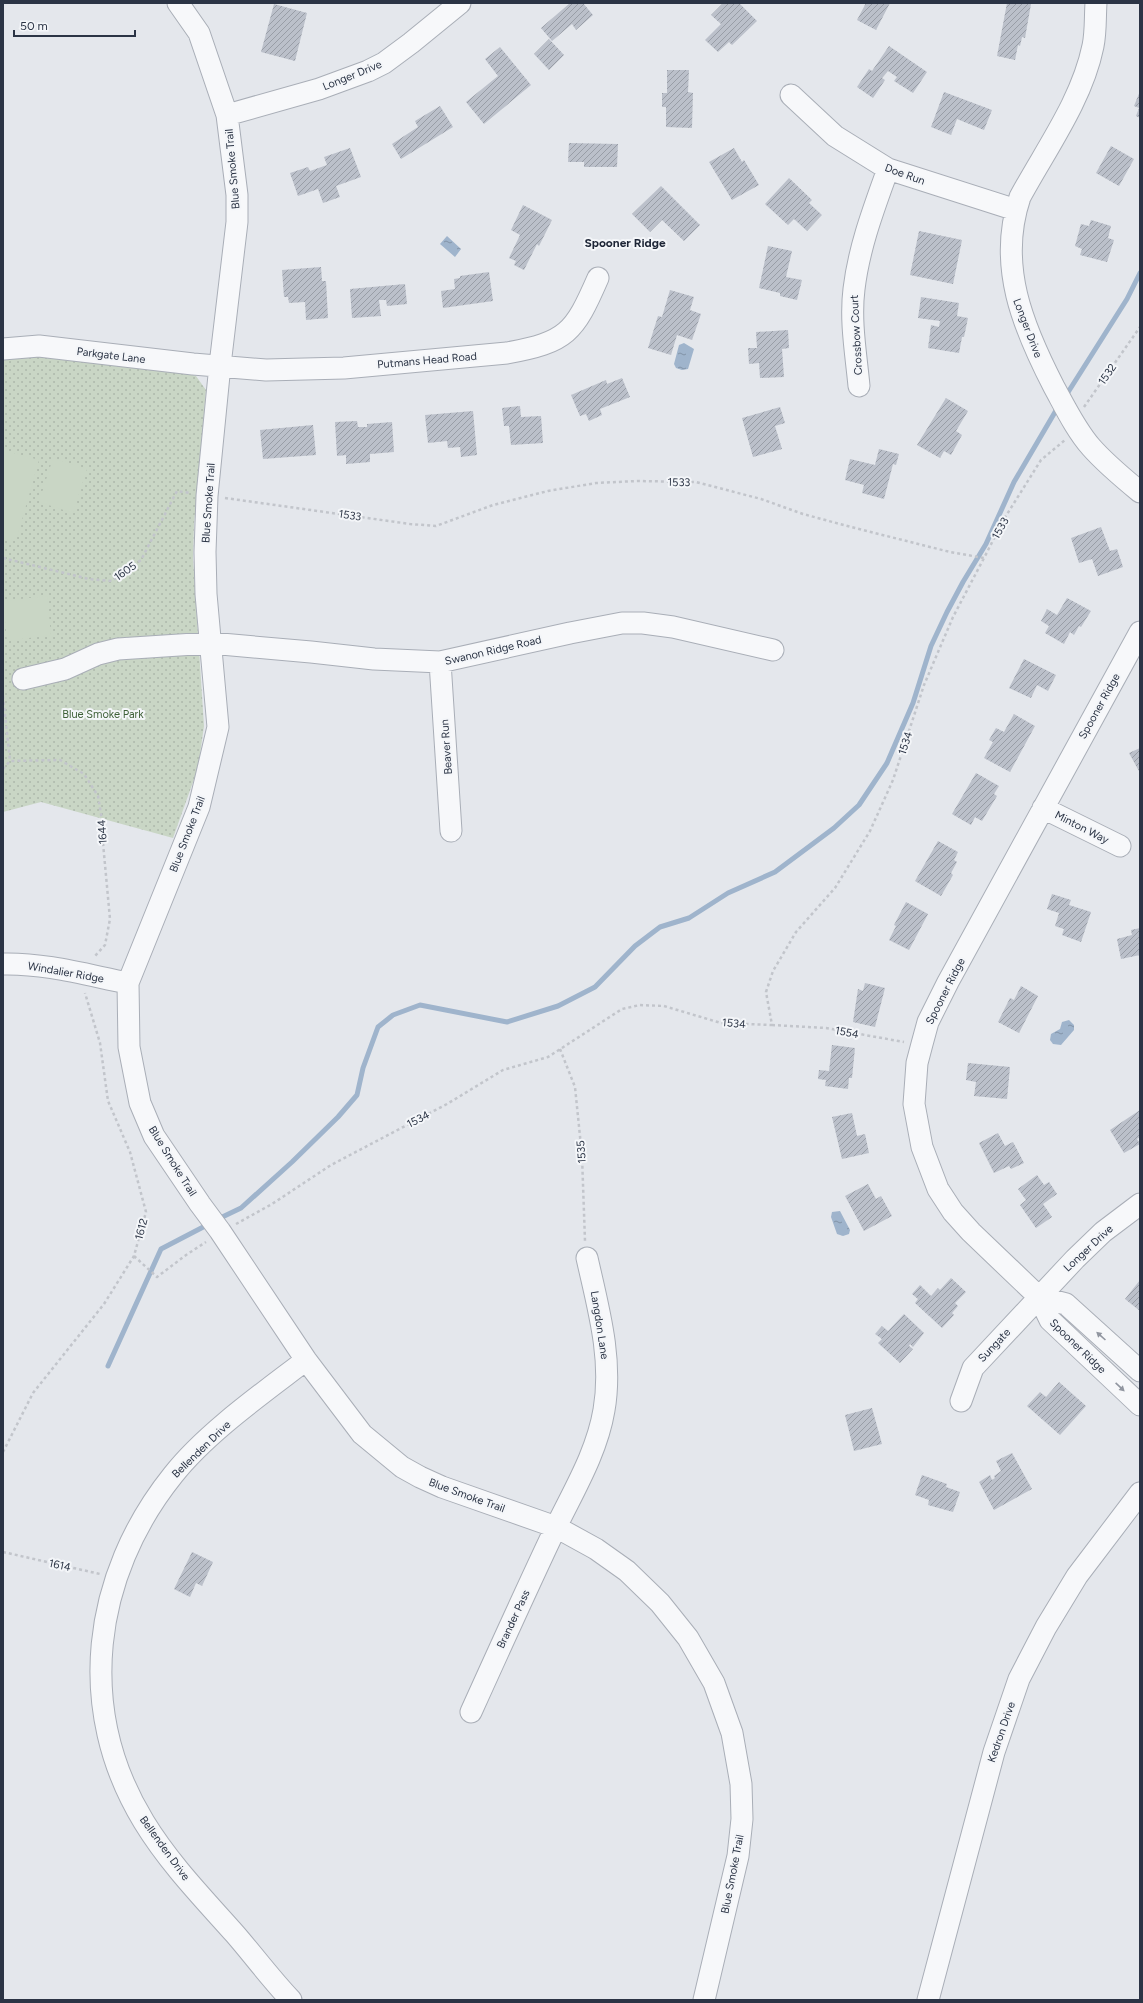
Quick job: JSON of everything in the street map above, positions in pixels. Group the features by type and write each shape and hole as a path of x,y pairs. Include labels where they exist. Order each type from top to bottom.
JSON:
{"street":[{"name":"Blue Smoke Trail","path":"178,3 199,34 227,115 237,195 237,222 220,365 208,496 205,552 210,643 218,727 207,779 196,814 128,983 129,1047 140,1103 154,1136 206,1213 221,1232 306,1360 362,1434 402,1467 442,1488 556,1527 596,1549 627,1571 660,1603 688,1638 714,1683 732,1733 741,1784 742,1819 738,1856 704,2000"},
{"name":"Longer Drive","path":"227,115 319,89 368,71 395,55 460,3"},
{"name":"Longer Drive","path":"1096,3 1093,45 1089,63 1074,97 1036,167 1016,210 1011,232 1013,279 1017,301 1032,343 1059,397 1090,446 1140,492"},
{"name":"Doe Run","path":"790,95 835,136 888,169 1016,210"},
{"name":"Crossbow Court","path":"859,386 854,339 854,290 867,230 888,169"},
{"name":"Putmans Head Road","path":"220,365 266,370 344,368 485,355 526,349 560,338 572,328 583,311 598,278"},
{"name":"Parkgate Lane","path":"3,349 39,346 193,364 220,365"},
{"name":"Swanon Ridge Road","path":"23,679 65,669 98,654 118,649 210,643 374,659 440,662 622,623 643,623 673,627 773,650"},
{"name":"Spooner Ridge","path":"1140,632 948,982 928,1022 917,1063 914,1104 922,1147 938,1189 953,1212 970,1232 1038,1297 1050,1320 1140,1405"},
{"name":"Beaver Run","path":"440,662 451,831"},
{"name":"Minton Way","path":"1043,808 1120,846"},
{"name":"Windalier Ridge","path":"3,964 19,964 128,983"},
{"name":"Longer Drive","path":"1038,1297 1103,1232 1140,1204"},
{"name":"Langdon Lane","path":"556,1527 596,1440 604,1410 607,1368 602,1325 587,1258"},
{"name":"Spooner Ridge","path":"1038,1297 1066,1304 1140,1371"},
{"name":"Sungate","path":"961,1400 970,1370 1038,1297"},
{"name":"Bellenden Drive","path":"291,2000 167,1856 144,1822 124,1784 110,1742 101,1675 101,1649 104,1624 116,1577 126,1548 141,1521 174,1473 221,1428 306,1360"},
{"name":"Kedron Drive","path":"928,2000 994,1752 1019,1679 1046,1627 1077,1576 1140,1493"},
{"name":"Brander Pass","path":"471,1712 556,1527"}],"path":[{"name":"1532","path":"1074,422 1140,327"},
{"name":"1533","path":"208,496 410,524 436,526 493,505 548,491 596,484 637,481 696,482 761,499 804,514 851,527 950,552 984,558 1004,519 1041,460 1064,441 1074,422"},
{"name":"1605","path":"3,558 89,579 112,582 141,560 177,491 208,496"},
{"name":"1534","path":"134,1256 157,1277 186,1255 221,1232 272,1204 331,1165 447,1104 503,1070 548,1057 622,1009 640,1005 664,1006 721,1023 772,1025 766,992 773,971 796,932 835,888 870,831 893,780 924,685 953,617 984,558"},
{"path":"3,696 10,761 3,769"},
{"name":"1644","path":"10,761 60,760 84,774 98,796 103,826 103,843 110,919 105,945 87,963 88,975"},
{"name":"1612","path":"3,1452 33,1393 104,1304 134,1256 146,1212 130,1152 108,1101 100,1043 85,992 88,975"},
{"name":"1554","path":"772,1025 826,1028 922,1044"},
{"name":"1535","path":"560,1049 575,1087 582,1156 584,1228 587,1258"},
{"name":"1614","path":"3,1552 116,1577"}],"green space":[{"name":"Blue Smoke Park","path":"33,356 177,370 196,376 206,390 194,524 193,558 204,726 198,768 173,838 41,802 3,812 3,358"},
{"path":"3,450 39,460 16,541 3,538"},
{"path":"53,458 87,469 73,513 39,502"},
{"path":"47,596 51,635 7,641 3,601"}],"water":[{"path":"447,236 461,249 455,257 440,244"},
{"path":"684,343 694,349 688,369 682,370 676,368 674,364 679,345"},
{"path":"1069,1020 1074,1025 1074,1030 1061,1045 1053,1044 1050,1040 1051,1034 1060,1029 1062,1022"},
{"path":"840,1211 850,1230 849,1234 843,1236 837,1234 831,1217 832,1212"}],"building":[{"path":"570,3 583,3 593,15 576,30 572,24 552,41 541,28"},
{"path":"723,3 739,3 757,21 732,45 729,42 718,52 705,40 721,24 711,15"},
{"path":"866,3 890,3 876,30 857,20"},
{"path":"1007,3 1031,4 1025,38 1022,37 1020,46 1018,45 1015,60 997,56"},
{"path":"274,4 307,13 295,61 261,52"},
{"path":"549,39 564,55 549,70 534,54"},
{"path":"889,46 927,72 913,93 894,81 897,77 888,71 882,78 885,80 873,98 857,87 869,69 872,71"},
{"path":"500,47 531,85 484,124 466,102 498,76 485,59"},
{"path":"667,70 689,70 688,92 693,93 692,128 666,127 666,107 662,107 662,93 667,93"},
{"path":"1140,91 1140,118 1136,116 1139,108 1134,106"},
{"path":"944,92 992,110 984,130 957,119 951,135 931,127"},
{"path":"440,106 453,127 401,159 392,144 418,127 415,121"},
{"path":"569,143 618,144 617,167 584,167 584,162 568,162"},
{"path":"1111,146 1134,159 1119,186 1096,173"},
{"path":"350,148 361,177 336,186 340,197 323,203 318,189 298,196 290,173 308,167 310,171 327,165 324,157"},
{"path":"734,148 742,162 744,160 759,185 732,200 709,162"},
{"path":"789,178 812,200 809,203 822,215 807,231 794,219 788,225 765,204"},
{"path":"661,186 700,225 684,241 662,220 650,232 632,214"},
{"path":"523,205 552,220 539,246 537,244 524,270 514,265 516,261 509,258 520,235 511,230"},
{"path":"1091,220 1111,226 1108,238 1114,240 1107,262 1080,255 1082,249 1075,246 1081,224 1089,226"},
{"path":"919,231 962,240 953,284 910,275"},
{"path":"768,246 792,251 786,277 802,280 797,300 780,296 780,293 759,288"},
{"path":"321,267 322,281 326,281 328,318 306,320 305,302 289,303 288,297 284,297 282,270"},
{"path":"489,272 493,301 443,308 441,291 455,289 454,279 460,278 460,276"},
{"path":"405,284 407,304 387,306 386,300 379,300 381,316 352,318 350,289"},
{"path":"670,290 694,297 690,310 701,314 692,340 677,335 671,355 648,348 658,316 662,317"},
{"path":"921,297 959,303 957,316 968,318 959,353 928,348 931,325 939,327 940,321 918,318"},
{"path":"788,330 789,348 782,349 784,377 760,378 759,363 749,364 748,348 757,348 756,332"},
{"path":"622,378 630,397 600,409 602,415 589,421 586,414 580,416 571,395 606,380 607,384"},
{"path":"946,398 968,411 956,431 962,435 951,455 944,451 940,458 917,445"},
{"path":"520,406 521,417 541,416 543,443 511,445 509,426 504,426 502,408"},
{"path":"780,407 785,423 775,426 782,449 753,457 742,418"},
{"path":"473,411 477,455 461,457 460,447 448,448 447,441 428,443 425,415"},
{"path":"357,421 358,427 367,427 367,424 392,422 394,452 370,454 370,462 346,464 346,455 337,456 335,422"},
{"path":"313,425 316,455 263,459 260,430"},
{"path":"879,449 899,454 896,465 893,464 884,499 862,493 864,485 845,480 850,459 875,465"},
{"path":"1101,527 1110,551 1117,549 1123,567 1098,576 1092,559 1079,563 1071,538"},
{"path":"1067,598 1091,611 1074,635 1070,632 1064,644 1045,633 1049,626 1041,621 1047,609 1057,615"},
{"path":"1024,659 1056,675 1048,691 1037,685 1031,698 1009,688"},
{"path":"1014,714 1035,726 1010,772 984,758 993,742 989,740 996,728 1004,732"},
{"path":"1140,748 1140,773 1129,753"},
{"path":"976,773 999,786 994,794 997,796 982,821 975,817 971,825 952,814"},
{"path":"938,841 958,852 954,860 957,862 951,873 953,875 941,896 915,881"},
{"path":"1052,894 1071,900 1069,905 1091,912 1081,942 1062,935 1064,929 1055,926 1059,913 1047,909"},
{"path":"906,902 928,914 909,950 889,940 896,926 894,925"},
{"path":"1140,928 1140,955 1121,959 1117,939 1132,935 1131,930"},
{"path":"865,983 885,988 875,1027 853,1022 858,989 863,991"},
{"path":"1021,986 1038,996 1019,1033 998,1022 1010,998 1014,1000"},
{"path":"832,1045 855,1048 852,1078 849,1078 848,1089 825,1086 826,1080 818,1079 819,1070 829,1071"},
{"path":"968,1063 1010,1067 1007,1099 974,1096 976,1082 966,1080"},
{"path":"1140,1110 1140,1137 1137,1139 1140,1144 1124,1153 1110,1130"},
{"path":"852,1113 857,1136 865,1134 869,1153 842,1159 832,1117"},
{"path":"998,1133 1005,1146 1013,1142 1024,1163 1011,1169 1009,1166 994,1173 979,1143"},
{"path":"1037,1175 1044,1185 1049,1182 1057,1194 1043,1204 1052,1217 1036,1228 1020,1205 1026,1200 1018,1189"},
{"path":"868,1184 876,1199 881,1196 892,1216 864,1231 845,1196"},
{"path":"951,1278 966,1292 955,1303 958,1306 952,1313 954,1315 942,1328 915,1303 918,1299 912,1294 920,1285 931,1296 938,1288 940,1290"},
{"path":"1140,1280 1140,1311 1125,1299"},
{"path":"904,1314 924,1333 913,1347 910,1344 909,1346 913,1349 900,1363 878,1343 882,1339 875,1334 882,1326 888,1331"},
{"path":"1059,1382 1086,1406 1060,1435 1027,1406 1040,1392 1046,1397"},
{"path":"872,1408 882,1444 854,1451 845,1415"},
{"path":"1012,1453 1032,1489 994,1510 979,1482 990,1475 992,1480 995,1478 994,1476 1001,1471 996,1461"},
{"path":"922,1475 947,1484 946,1487 960,1492 953,1512 928,1505 929,1500 915,1495"},
{"path":"192,1552 213,1562 202,1586 196,1583 190,1597 174,1589"}],"waterway":[{"path":"1065,397 1127,299 1140,273"},
{"path":"216,1220 241,1208 292,1162 338,1117 357,1095 363,1068 378,1027 393,1015 420,1005 507,1022 558,1006 595,987 635,946 660,927 689,918 728,893 775,872 834,828 859,805 887,763 913,703 931,646 947,612 986,544 1014,482 1058,407"},
{"path":"108,1366 161,1249 209,1224"}],"district":[{"name":"Spooner Ridge","path":"625,243"}]}
